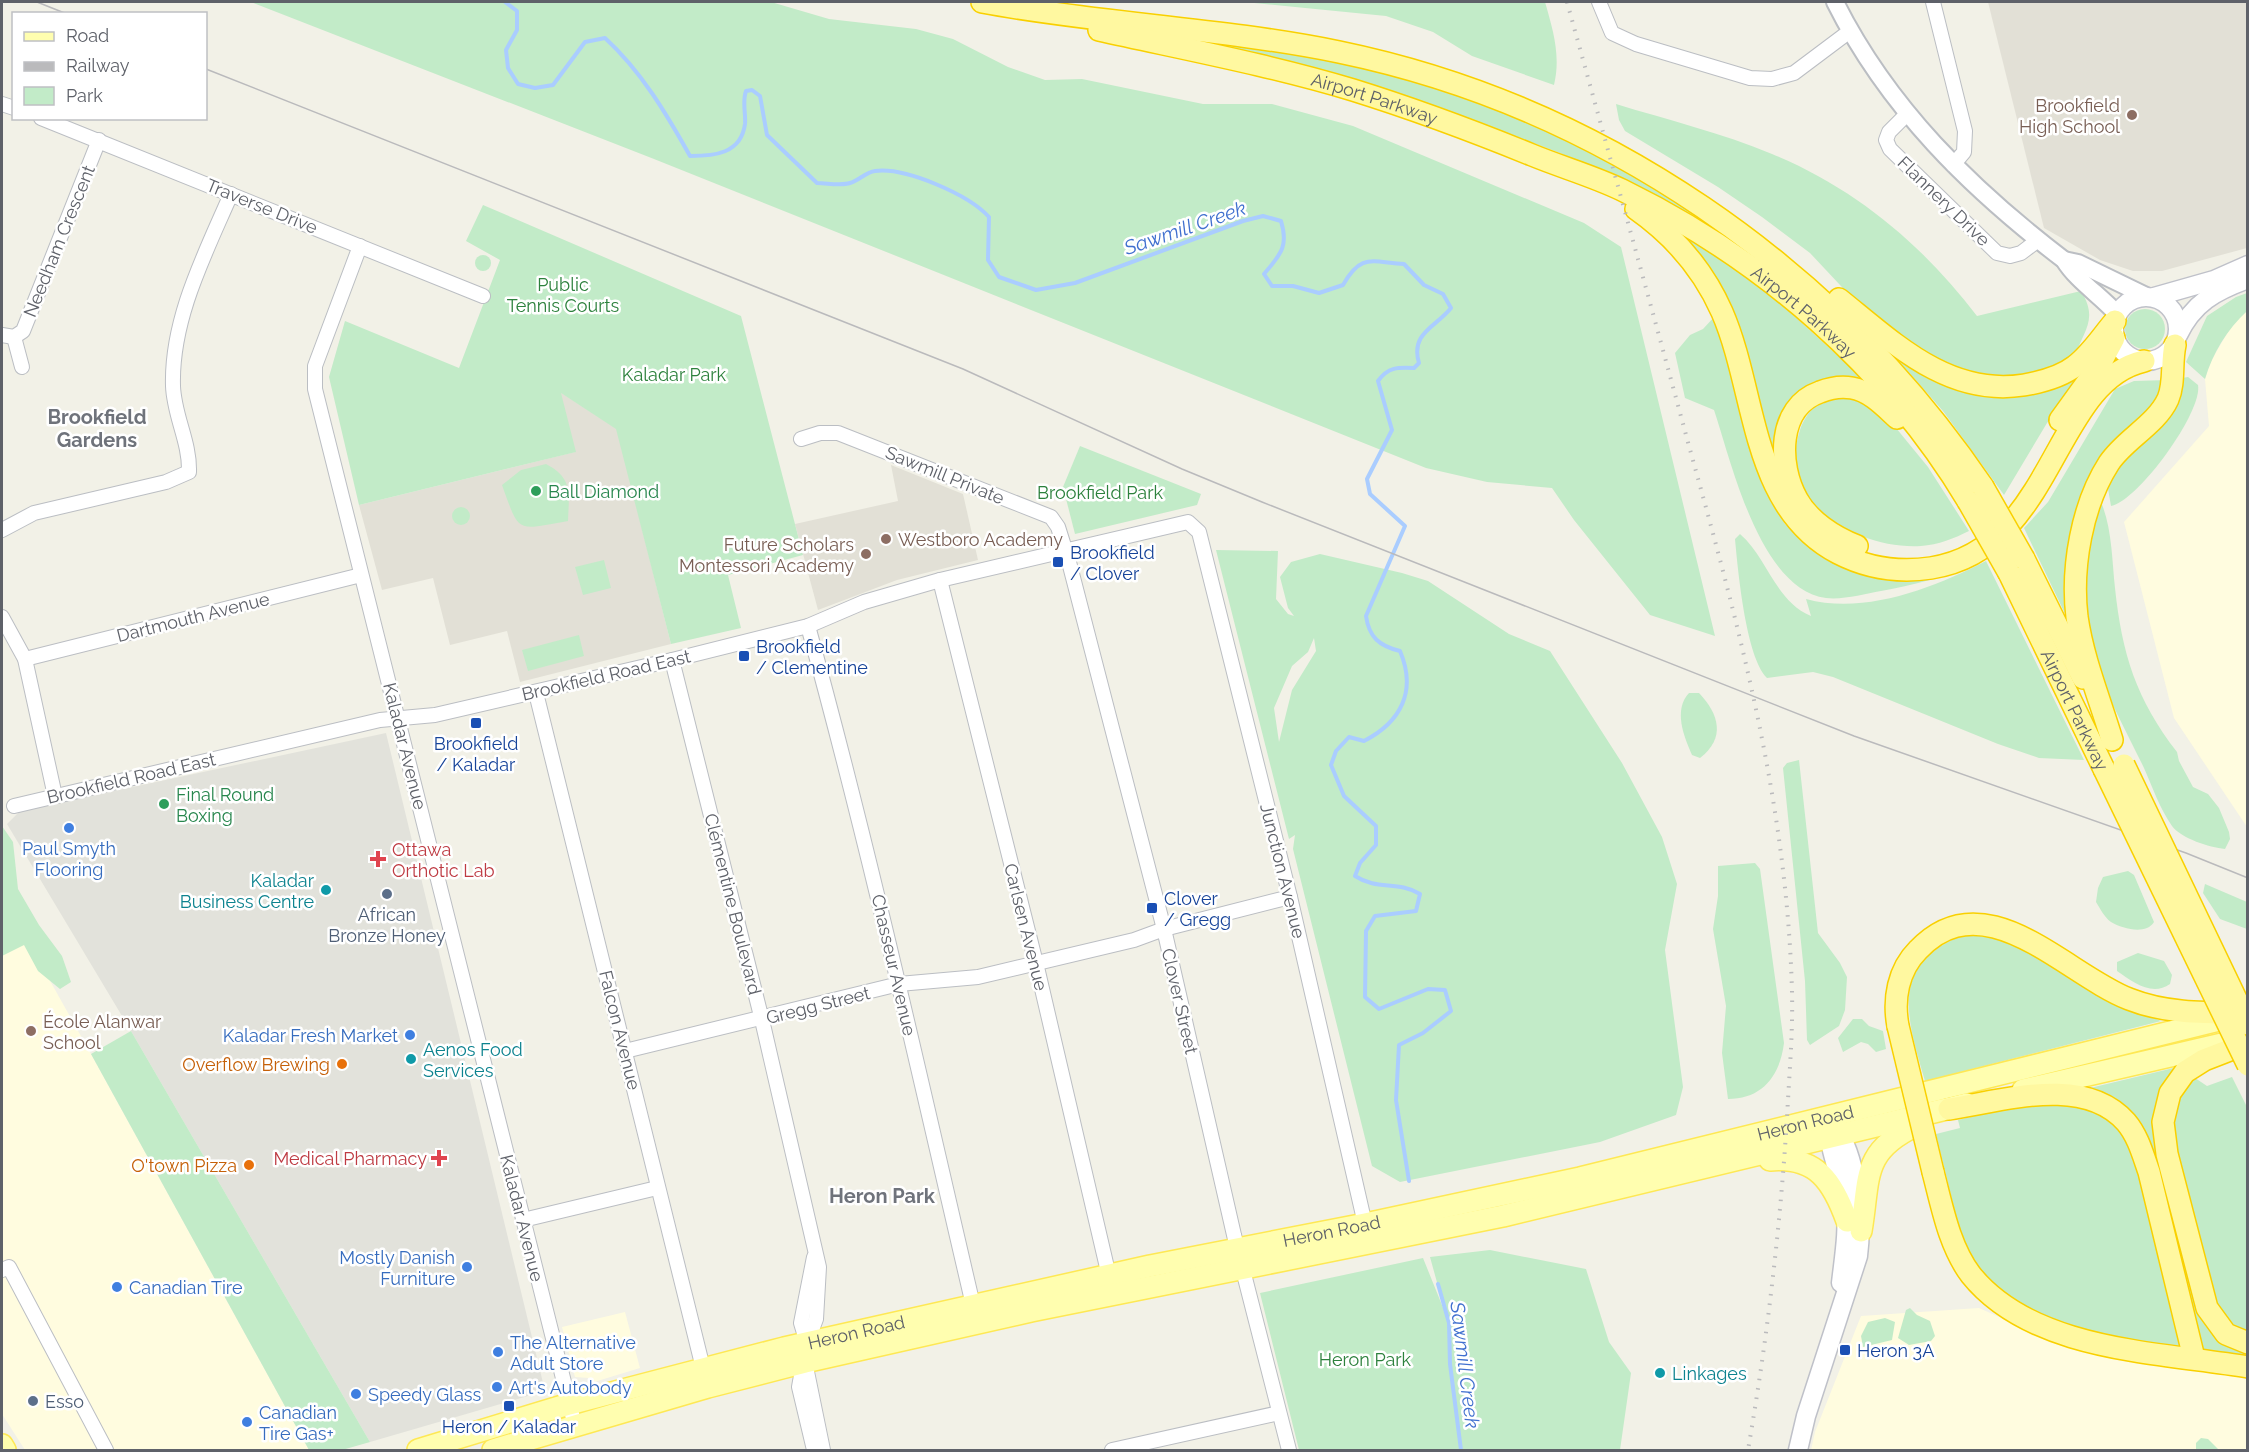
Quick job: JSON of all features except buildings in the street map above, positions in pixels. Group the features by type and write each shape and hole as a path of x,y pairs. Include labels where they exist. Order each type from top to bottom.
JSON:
{"highway":[{"name":"Airport Parkway","path":"986,2 1249,62 1353,90 1450,122 1623,190 1672,216 1735,256 1791,298 1850,351 1891,395 1975,494"},
{"name":"Airport Parkway","path":"986,2 1262,39 1393,64 1478,90 1535,113 1624,158 1687,196 1771,258 1850,327 1920,403 1975,494 2112,740 2114,767 2247,1065"},
{"path":"1579,174 1650,219 1696,266 1727,324 1763,454 1777,490 1809,534 1819,543 1853,561 1876,568 1917,570 1956,562 1980,550 2016,519 2091,399 2120,370 2144,361"},
{"path":"1687,196 1759,240 1918,361 1961,381 2002,387 2033,383 2058,375 2084,358 2115,324"},
{"path":"1975,494 1899,420 1865,392 1852,388 1829,389 1806,399 1793,415 1785,437 1785,462 1797,499 1812,518 1843,540 1877,553 1901,556 1937,553 1972,538 2008,507 2069,404 2099,366 2115,324"},
{"path":"2112,740 2077,617 2076,589 2080,545 2092,502 2108,465 2168,398 2176,341"},
{"name":"Airport Parkway","path":"2017,566 2114,767 2247,1024"},
{"path":"2247,1013 2174,1011 2131,1000 2099,985 2015,933 1991,925 1968,924 1942,931 1912,956 1897,988 1895,1014 1945,1216 1962,1260 1972,1276 2014,1313 2039,1327 2088,1342 2247,1367"},
{"path":"2247,1041 2204,1060 2179,1078 2167,1103 2163,1132 2207,1308 2226,1334 2247,1343"},
{"path":"1949,1109 2028,1097 2071,1095 2083,1096 2102,1104 2125,1122 2139,1144 2149,1172 2194,1358"}],"main road":[{"path":"2247,265 2214,280 2126,303 2115,324 2128,356 2144,361 2161,358 2176,341 2188,315 2207,299 2247,279"},
{"path":"2150,297 2169,306 2174,312 2178,320 2176,341"},
{"name":"Heron Road","path":"418,1450 569,1404 703,1368 978,1322 1240,1258 1365,1224 1580,1178 2247,1013"},
{"name":"Heron Road","path":"493,1450 806,1352 973,1305 1109,1276 1493,1218 1949,1109 2247,1041"},
{"path":"1854,1226 1869,1171 1878,1152 1899,1134 1949,1109"},
{"path":"1798,1450 1838,1314 1858,1256 1854,1226 1858,1198 1829,1118"},
{"path":"1719,1165 1791,1160 1811,1167 1831,1184 1854,1226"},
{"path":"2,1444 5,1450"}],"street":[{"path":"1599,2 1612,33 1636,44 1750,78 1772,79 1794,73 1850,32"},
{"name":"Flannery Drive","path":"1835,2 1850,32 1875,72 1953,165 1984,196 2064,260 2072,271 2099,294 2115,324"},
{"path":"1933,2 1965,131 1964,152 1953,165"},
{"name":"Flannery Drive","path":"1908,113 1889,132 1886,140 1890,148 1945,203 1997,253 2010,256 2021,252 2038,240"},
{"name":"Traverse Drive","path":"46,120 483,296"},
{"name":"Needham Crescent","path":"22,367 8,336 23,331 99,140"},
{"path":"2,530 34,513 166,482 189,472 190,452 173,388 176,336 204,255 231,194"},
{"name":"Kaladar Avenue","path":"360,246 315,366 315,389 575,1426"},
{"name":"Flannery Drive","path":"2064,260 2078,263 2150,297"},
{"name":"Sawmill Private","path":"801,439 820,433 838,432 1051,517 1067,552"},
{"name":"Brookfield Road East","path":"14,806 380,720 435,715 536,693 808,626 864,602 940,580 1067,552 1184,522 1191,524"},
{"name":"Junction Avenue","path":"1191,524 1199,532 1201,538 1290,897 1365,1224"},
{"name":"Clover Street","path":"1067,552 1164,929 1240,1258 1289,1450"},
{"name":"Dartmouth Avenue","path":"25,659 361,575"},
{"name":"Carlsen Avenue","path":"940,580 1036,963 1109,1276"},
{"path":"2,617 25,659 55,796"},
{"name":"Chasseur Avenue","path":"808,626 899,984 973,1305"},
{"name":"Clémentine Boulevard","path":"672,660 762,1020 814,1254 801,1323 823,1450"},
{"name":"Falcon Avenue","path":"536,693 703,1368"},
{"name":"Gregg Street","path":"625,1051 762,1020 899,984 978,977 1134,940 1164,929 1290,897"},
{"path":"523,1220 657,1188"},
{"path":"2,1270 9,1267 106,1450"},
{"name":"Clémentine Boulevard","path":"806,1352 800,1387 814,1450"},
{"path":"1112,1450 1279,1413"}],"shaded area":[{"name":"Brookfield High School","path":"1988,2 2247,2 2247,248 2162,271 2133,271 2100,260 2044,228"},
{"path":"2247,311 2247,827 2174,718 2124,522 2209,426 2205,379 2211,361 2232,325"},
{"path":"560,392 617,429 671,644 520,682 507,631 450,645 433,578 382,590 359,505 575,452"},
{"name":"Westboro Academy","path":"891,465 963,494 978,560 897,580 818,610 795,524 898,501"},
{"path":"386,733 545,1391 370,1442 131,1031 7,824 20,811"},
{"path":"2,895 309,1450 25,1450 2,1414"},
{"path":"1979,1308 2062,1345 2124,1358 2247,1377 2247,1450 1811,1450 1815,1432 1861,1316"},
{"path":"625,1312 640,1368 594,1382 589,1378 575,1377 562,1327"}],"green space":[{"path":"251,2 771,2 829,19 916,29 953,39 1008,67 1045,80 1082,79 1203,104 1272,104 1353,126 1584,223 1621,247 1715,636 1650,615 1574,520 1552,488 1487,482 1426,468 654,159"},
{"path":"1244,2 1545,2 1556,53 1554,85 1472,56 1433,32 1386,16"},
{"path":"1223,40 1356,61 1444,86 1598,151 1692,207 1812,300 1624,183 1560,153 1456,114 1222,45"},
{"path":"1616,104 1753,146 1831,184 1859,201 1910,243 1934,266 1977,316 2081,291 2089,310 2089,318 2074,359 2028,376 1984,377 1970,374 1923,353 1855,301 1810,253 1762,217 1718,187 1625,131 1619,120"},
{"name":"Kaladar Park","path":"483,205 741,316 803,555 728,575 741,628 671,644 616,429 561,393 576,452 359,505 329,377 345,321 459,368 500,260 466,241"},
{"path":"1684,234 1769,293 1869,384 1807,393 1785,481 1681,237"},
{"path":"480,255 486,255 491,263 489,269 480,271 475,266 475,260"},
{"path":"2247,293 2247,311 2222,342 2205,379 2186,362 2207,316 2236,297"},
{"path":"2145,309 2159,315 2165,329 2159,343 2145,349 2131,343 2125,329 2131,315"},
{"path":"1715,316 1764,485 1785,524 1809,546 1835,563 1972,563 1939,577 1839,598 1826,598 1803,590 1783,572 1766,549 1752,521 1714,410 1685,398 1675,353 1690,335 1703,329"},
{"path":"1890,351 1952,386 2068,376 2076,385 2047,423 2004,495 1943,411"},
{"path":"2188,377 2198,385 2197,397 2180,433 2167,453 2137,488 2123,500 2111,506 2107,483 2182,378"},
{"path":"2168,380 2165,393 2102,462 2069,622 2024,528 2048,502 2115,389 2134,381"},
{"path":"1848,394 1887,417 1928,467 1969,531 1934,544 1897,545 1872,540 1849,530 1828,517 1811,500 1800,479 1795,456 1800,430 1808,414 1818,404"},
{"name":"Brookfield Park","path":"1080,446 1201,494 1197,505 1075,534 1063,487"},
{"name":"Ball Diamond","path":"546,464 561,475 568,487 568,521 529,527 522,525 513,513 502,485 521,470"},
{"path":"2101,502 2109,533 2122,634 2133,675 2151,713 2177,752 2179,761 2193,787 2208,794 2219,808 2229,832 2230,839 2225,849 2182,835 2172,826 2105,688 2097,666 2086,623 2084,589 2088,551"},
{"path":"457,507 465,507 470,512 468,523 457,525 452,520 452,512"},
{"path":"1740,534 1757,554 1780,590 1799,609 1811,616 1806,599 1852,604 1875,601 1944,581 1986,561 2084,760 2039,758 1998,744 1833,677 1813,672 1767,678 1754,652 1744,613 1735,539"},
{"path":"1216,550 1278,551 1276,599 1288,614 1294,616 1288,608 1280,577 1291,562 1320,554 1428,581 1509,634 1550,651 1622,763 1662,837 1677,884 1665,950 1683,1087 1676,1115 1600,1142 1400,1182 1372,1166 1293,849 1295,835 1289,839","holes":["1314,638 1316,651 1292,690 1279,742 1274,708 1292,666 1308,652"]},
{"path":"604,560 611,588 583,595 575,567"},
{"path":"579,635 584,656 528,671 522,650"},
{"path":"1689,693 1699,693 1706,701 1717,726 1714,742 1700,758 1692,755 1682,724 1682,707"},
{"path":"1799,760 1818,933 1840,963 1847,977 1845,1010 1839,1026 1810,1045 1807,1040 1805,981 1783,768 1787,763"},
{"path":"2,826 13,842 18,889 39,925 62,956 71,982 60,989 38,971 24,945 2,956"},
{"path":"1755,863 1760,869 1784,1043 1778,1066 1760,1090 1751,1095 1728,1099 1722,1053 1726,1006 1713,929 1718,896 1718,866"},
{"path":"2128,871 2134,875 2154,922 2140,930 2128,929 2111,922 2096,902 2098,888 2103,877"},
{"path":"2205,884 2247,902 2247,929 2220,919 2203,893"},
{"path":"1968,933 2010,941 2136,1011 2161,1021 1925,1081 1912,1034 1909,993 1914,976 1925,960 1942,945"},
{"path":"2138,953 2164,961 2172,975 2170,984 2163,988 2150,988 2136,983 2117,971 2117,962"},
{"path":"1853,1019 1862,1019 1869,1026 1883,1031 1886,1049 1876,1052 1868,1044 1861,1042 1843,1052 1838,1038"},
{"path":"131,1031 370,1442 342,1450 309,1450 91,1054"},
{"path":"2182,1066 2166,1086 2196,1297 2247,1349 2247,1360 2207,1351 2200,1346 2151,1160 2090,1091 2090,1088"},
{"path":"2232,1077 2247,1107 2247,1336 2241,1334 2214,1309 2170,1137 2177,1093 2195,1078 2207,1086"},
{"path":"2028,1103 2076,1104 2111,1117 2140,1162 2187,1348 2092,1337 2040,1321 1981,1275 1962,1240 1936,1134 1960,1128 1958,1120"},
{"path":"1490,1250 1586,1269 1609,1342 1631,1373 1620,1450 1299,1450 1260,1293 1423,1258 1446,1315 1430,1257"},
{"path":"1910,1308 1917,1315 1930,1321 1935,1336 1931,1341 1909,1345 1898,1338 1906,1310"},
{"path":"1885,1318 1895,1322 1892,1340 1863,1347 1861,1336 1868,1322"},
{"path":"2201,1438 2208,1439 2219,1450 2196,1450 2196,1443"}],"waterway":[{"name":"Sawmill Creek","path":"505,2 517,11 517,30 506,50 508,68 518,84 535,88 553,85 585,42 605,38 641,78 662,108 690,156 717,154 738,142 745,124 746,91 752,90 760,96 767,135 817,183 846,184 875,171 888,171 903,173 936,184 967,200 989,217 988,260 999,277 1036,290 1075,283 1243,221 1263,216 1281,221 1283,230 1282,250 1264,274 1272,286 1293,286 1319,293 1343,285 1355,268 1375,261 1404,264 1424,285 1443,294 1451,308 1421,337 1417,353 1419,363 1414,368 1390,370 1378,381 1392,430 1367,479 1370,494 1405,526 1366,616 1376,640 1400,651 1407,679 1406,692 1402,704 1388,725 1364,741 1349,737 1336,751 1331,765 1344,796 1376,826 1376,845 1360,863 1355,876 1363,881 1403,887 1420,894 1416,911 1375,916 1366,931 1365,997 1379,1009 1428,989 1445,990 1451,1011 1423,1033 1399,1045 1396,1100 1409,1181"},
{"name":"Sawmill Creek","path":"1438,1284 1449,1323 1450,1364 1461,1450"}],"tram line":[{"path":"37,2 62,12"},
{"path":"207,69 963,369 1182,469 1262,502 1854,736 2186,853 2248,878"}],"railway":[{"path":"1567,2 1742,648 1770,784 1781,853 1792,992 1791,1055 1777,1243 1748,1450"}],"place":[{"name":"Brookfield High School","path":"2132,115"},
{"name":"Ball Diamond","path":"536,491"},
{"name":"Westboro Academy","path":"886,539"},
{"name":"Future Scholars Montessori Academy","path":"866,554"},
{"name":"Brookfield / Clover","path":"1058,562"},
{"name":"Brookfield / Clementine","path":"744,656"},
{"name":"Brookfield / Kaladar","path":"476,723"},
{"name":"Final Round Boxing","path":"164,804"},
{"name":"Paul Smyth Flooring","path":"69,828"},
{"name":"Ottawa Orthotic Lab","path":"378,859"},
{"name":"Kaladar Business Centre","path":"326,890"},
{"name":"African Bronze Honey","path":"387,894"},
{"name":"Clover / Gregg","path":"1152,908"},
{"name":"École Alanwar School","path":"31,1031"},
{"name":"Kaladar Fresh Market","path":"410,1035"},
{"name":"Aenos Food Services","path":"411,1059"},
{"name":"Overflow Brewing","path":"342,1064"},
{"name":"Medical Pharmacy","path":"439,1158"},
{"name":"O'town Pizza","path":"249,1165"},
{"name":"Mostly Danish Furniture","path":"467,1267"},
{"name":"Canadian Tire","path":"117,1287"},
{"name":"Heron 3A","path":"1845,1350"},
{"name":"The Alternative Adult Store","path":"498,1352"},
{"name":"Linkages","path":"1660,1373"},
{"name":"Art's Autobody","path":"497,1387"},
{"name":"Speedy Glass","path":"356,1394"},
{"name":"Esso","path":"33,1401"},
{"name":"Heron / Kaladar","path":"509,1406"},
{"name":"Canadian Tire Gas+","path":"247,1422"}],"district":[{"name":"Brookfield Gardens","path":"97,428"},
{"name":"Heron Park","path":"882,1196"}],"park label":[{"name":"Public Tennis Courts","path":"563,294"}]}
